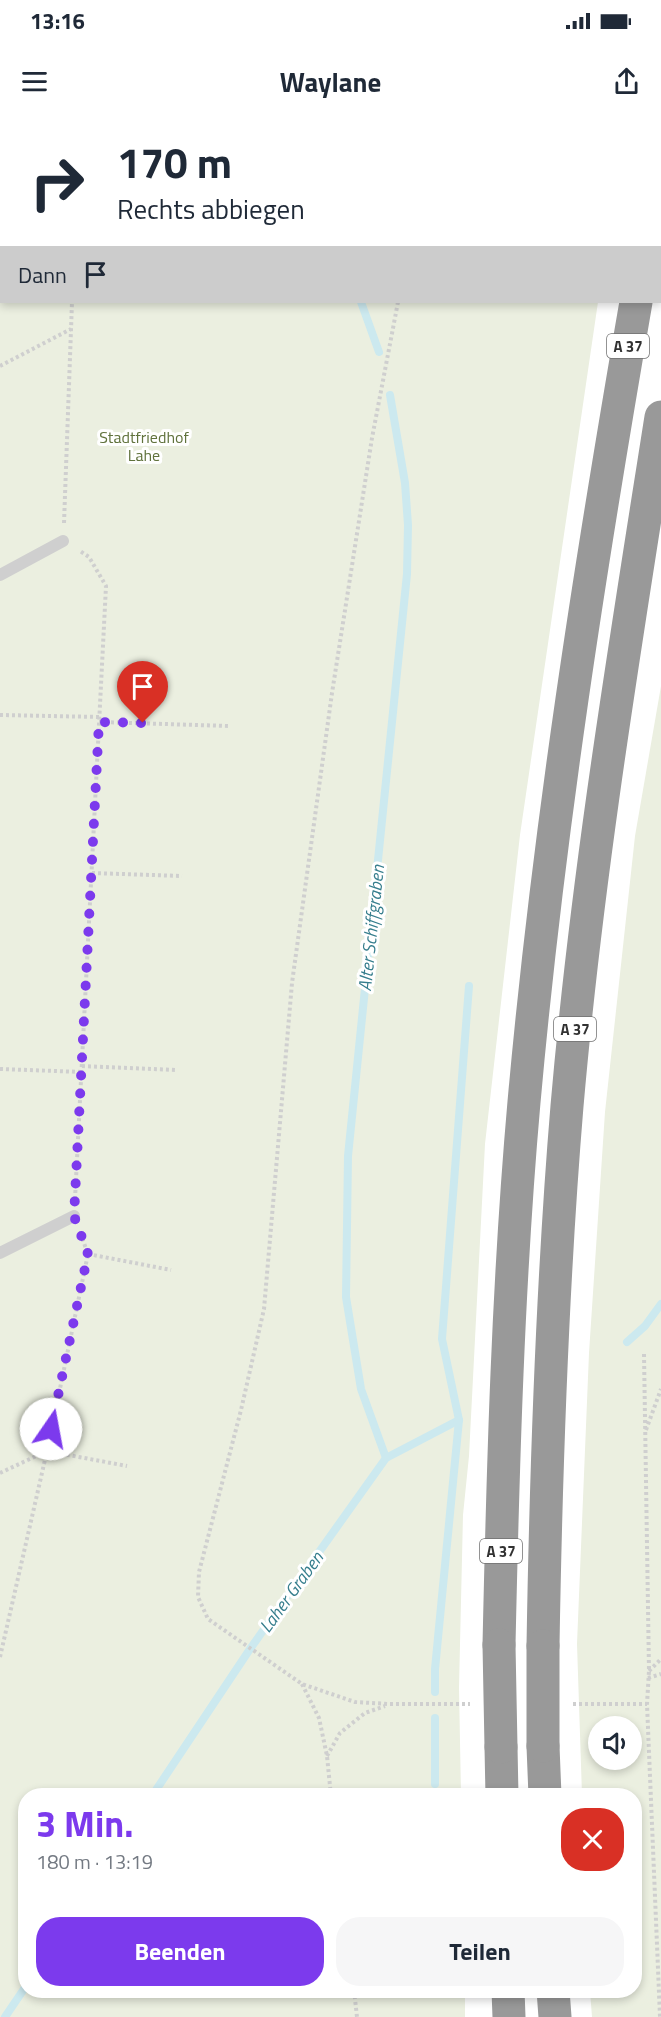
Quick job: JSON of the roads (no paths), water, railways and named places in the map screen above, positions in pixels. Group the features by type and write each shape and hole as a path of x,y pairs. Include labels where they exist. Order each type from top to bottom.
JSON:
{"highway":[{"name":"A 37","path":"502,1788 499,1645 503,1457 524,1104 537,978 573,694 636,303"},
{"name":"A 37","path":"545,1788 543,1646 546,1471 550,1357 568,1095 582,959 617,699 661,417"},
{"path":"508,1998 509,2017"},
{"path":"554,1998 555,2017"}],"lane":[{"path":"0,575 63,541"},
{"path":"0,1253 74,1216"}],"waterway":[{"name":"Alter Schiffgraben","path":"361,303 379,352"},
{"name":"Alter Schiffgraben","path":"386,1458 361,1389 346,1297 348,1156 407,574 408,525 405,483 390,395"},
{"path":"435,1692 435,1669 459,1420 442,1339 469,986"},
{"path":"627,1342 645,1326 661,1304"},
{"name":"Laher Graben","path":"157,1788 250,1649 386,1458 459,1420"},
{"path":"435,1718 435,1784"},
{"name":"Laher Graben","path":"5,2017 18,1998"}],"park label":[{"name":"Stadtfriedhof Lahe","path":"144,446"}]}
